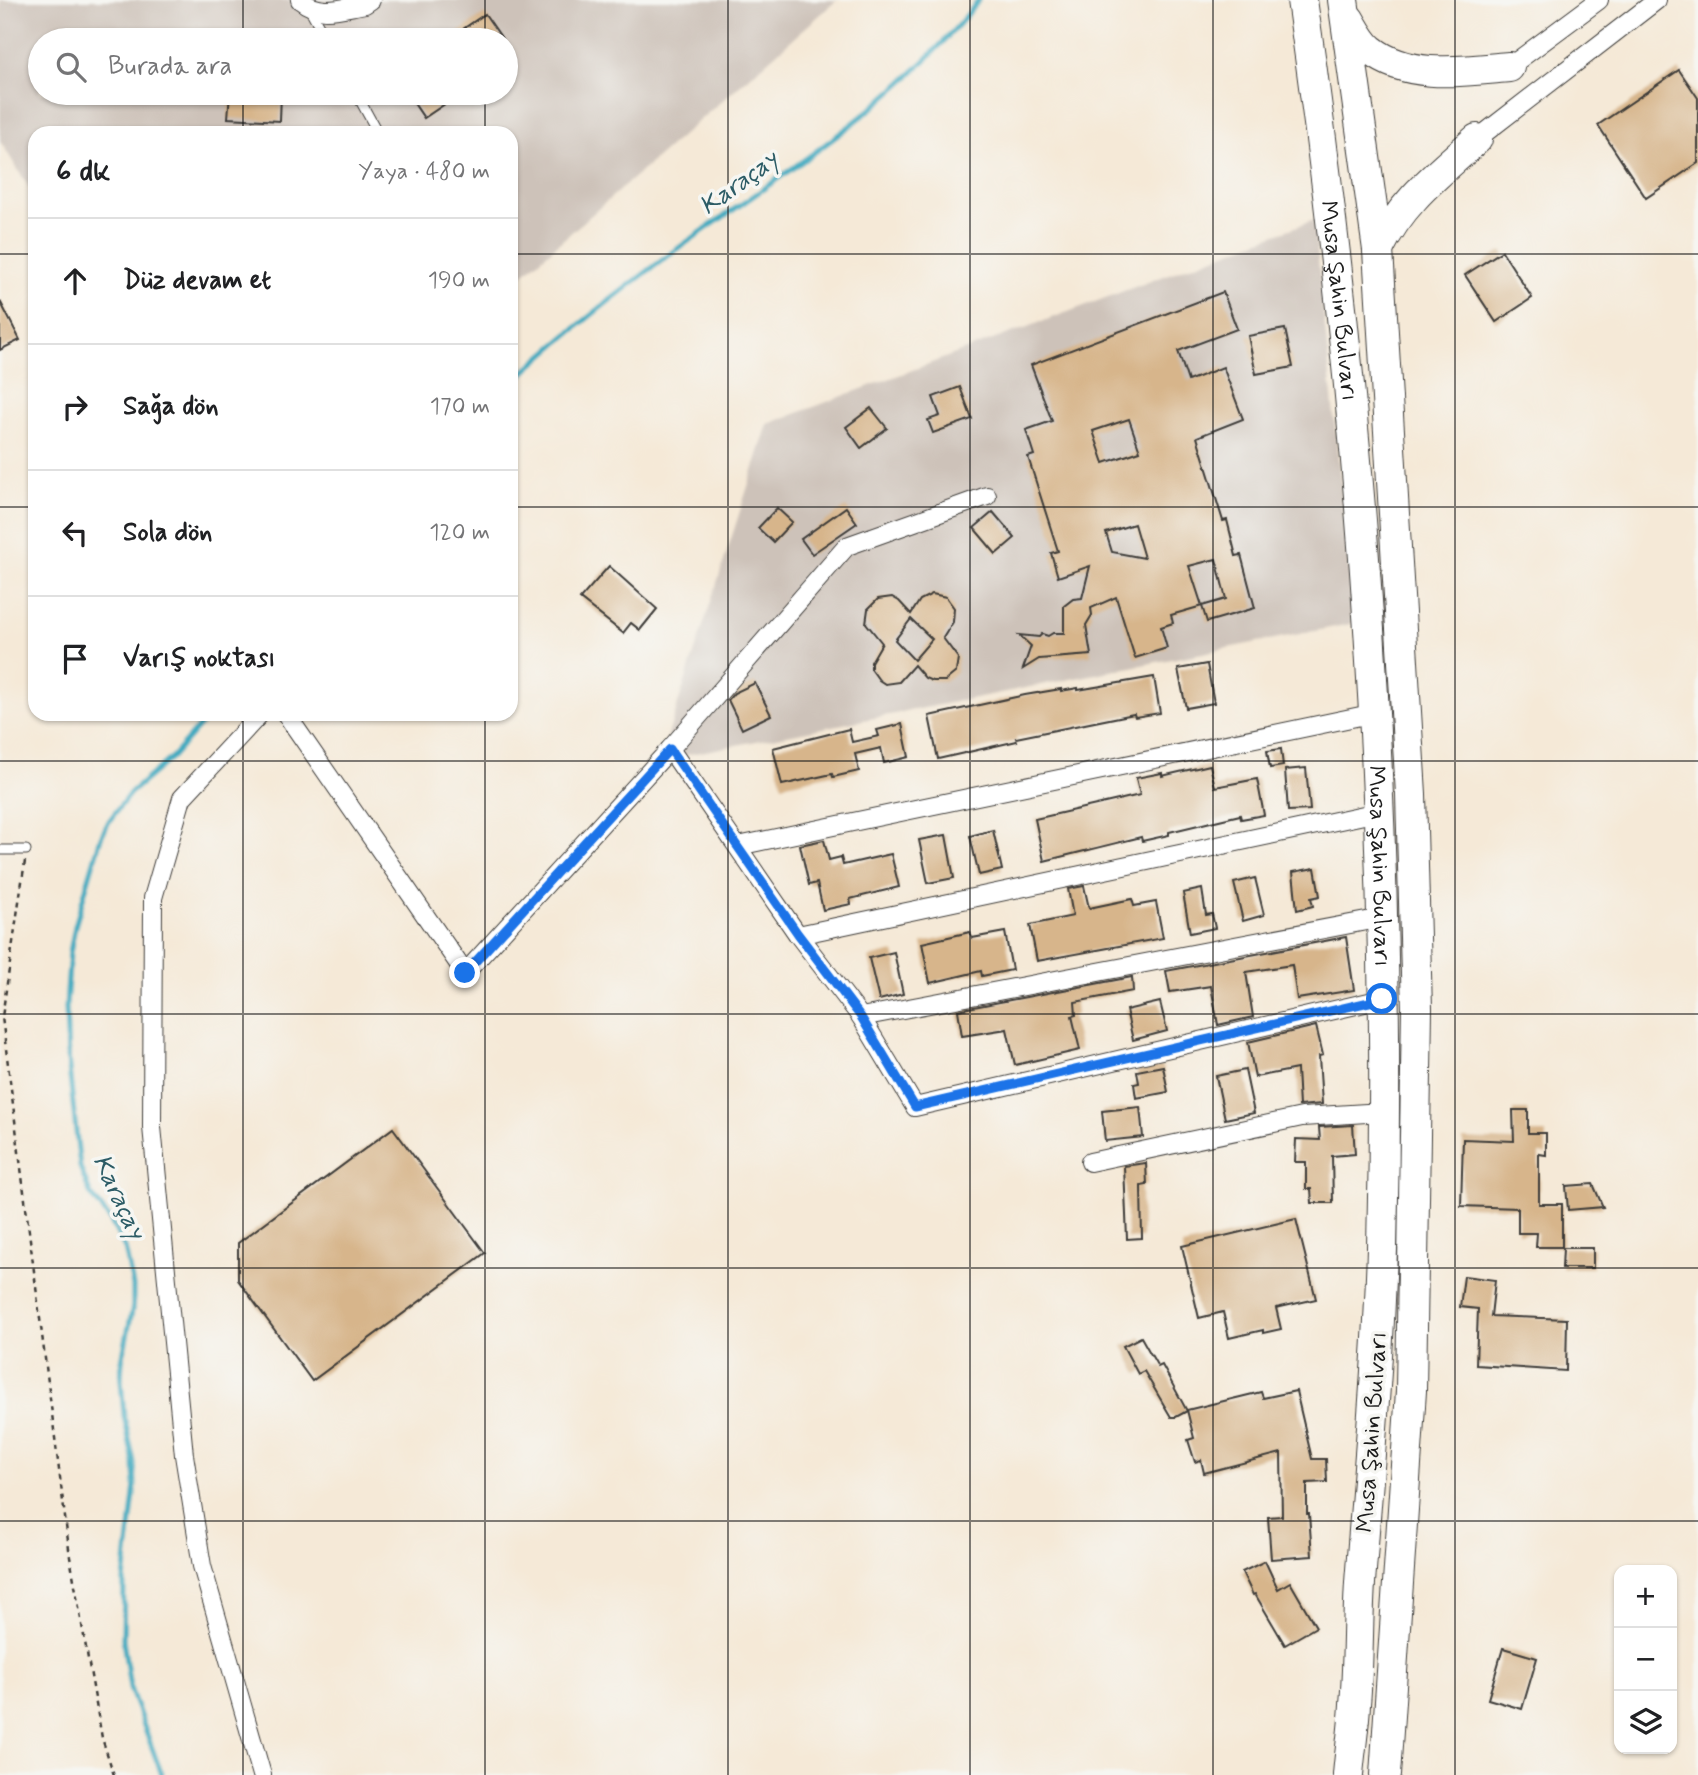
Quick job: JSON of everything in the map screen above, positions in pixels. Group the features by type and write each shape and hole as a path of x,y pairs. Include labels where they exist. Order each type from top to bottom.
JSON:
{"highway":[{"name":"Musa Şahin Bulvarı","path":"1302,0 1350,397 1366,564 1375,713 1382,918 1382,1248 1376,1374 1360,1577 1355,1703 1348,1775"},
{"name":"Musa Şahin Bulvarı","path":"1344,8 1377,250 1411,794 1417,1009 1412,1391 1385,1775"},
{"path":"1344,8 1368,49 1391,63 1450,73 1509,67"},
{"path":"1377,250 1390,226 1414,195 1477,139"}],"street":[{"path":"304,3 321,11 365,4 371,0"},
{"path":"1509,67 1599,0"},
{"path":"1477,139 1657,0"},
{"path":"291,721 465,973 670,749 846,546 987,496"},
{"path":"738,846 1375,713"},
{"path":"254,721 182,798 153,898 152,1127 184,1455 202,1566 262,1775"},
{"path":"670,749 798,934 861,1017 915,1107 1382,999"},
{"path":"798,934 1378,813"},
{"path":"861,1017 1382,918"},
{"path":"1090,1162 1302,1117 1383,1112"}],"lane":[{"path":"304,3 320,28"},
{"path":"363,105 375,126"},
{"path":"0,850 26,850"}],"path":[{"path":"26,850 2,1017 70,1557 102,1738 114,1775"}],"shaded area":[{"path":"0,0 837,0 518,279 518,126 28,126 28,186 0,141"},
{"path":"1314,220 1355,623 660,760 768,424"}],"building":[{"path":"485,14 495,28 465,28"},
{"path":"1679,70 1698,98 1698,163 1646,198 1598,125"},
{"path":"229,105 281,105 280,121 228,118"},
{"path":"415,105 443,105 424,118"},
{"path":"1502,251 1532,298 1496,322 1465,275"},
{"path":"1223,292 1237,329 1178,351 1188,381 1223,367 1243,419 1197,437 1223,521 1227,520 1236,556 1241,555 1255,608 1207,622 1202,606 1171,615 1173,623 1161,627 1167,648 1135,658 1116,597 1091,608 1092,615 1086,625 1091,655 1039,659 1023,669 1031,646 1019,635 1039,637 1042,634 1048,636 1064,633 1064,606 1073,599 1082,598 1090,566 1058,577 1051,553 1058,551 1028,457 1034,455 1026,430 1052,421 1031,365","holes":["1129,419 1140,451 1104,463 1093,431","1134,524 1144,558 1112,552 1106,533","1216,559 1226,599 1202,606 1189,566"]},
{"path":"0,301 20,340 0,350"},
{"path":"1285,329 1293,367 1256,374 1248,336"},
{"path":"960,387 972,419 933,433 928,420 940,416 933,397"},
{"path":"871,408 887,428 861,448 846,427"},
{"path":"846,507 857,523 812,554 801,539"},
{"path":"777,508 792,522 773,542 758,528"},
{"path":"993,512 1015,538 996,554 974,528"},
{"path":"609,566 657,609 640,630 631,623 623,633 580,599"},
{"path":"932,594 946,597 954,608 953,622 943,638 958,658 956,672 945,681 932,681 925,678 914,665 899,682 885,684 871,669 871,662 882,643 866,623 868,609 878,599 892,597 911,614 920,600","holes":["911,619 932,639 914,660 895,640"]},
{"path":"1207,664 1214,703 1186,708 1178,669"},
{"path":"1154,677 1160,713 1135,717 1134,714 1016,738 1017,741 938,759 929,716 1025,695 1061,689 1078,690"},
{"path":"755,683 771,715 742,729 728,700 734,693"},
{"path":"902,724 909,757 884,763 881,748 855,754 859,771 782,785 773,748 849,729 852,742 879,736 877,730"},
{"path":"1281,749 1283,766 1270,768 1267,751"},
{"path":"1210,765 1215,787 1257,779 1264,815 1241,819 1240,815 1169,832 1169,835 1142,841 1141,837 1044,861 1035,819 1140,795 1136,778 1162,773 1162,776"},
{"path":"1306,768 1310,810 1288,811 1285,770"},
{"path":"993,830 1002,870 979,875 970,836"},
{"path":"946,835 954,878 928,883 919,840"},
{"path":"824,840 829,860 841,857 843,865 891,854 899,887 850,899 851,904 823,910 817,883 809,885 800,845"},
{"path":"1315,868 1320,896 1311,898 1313,906 1297,910 1293,872"},
{"path":"1255,878 1264,915 1243,921 1234,883"},
{"path":"1084,886 1089,908 1132,899 1134,906 1156,902 1163,938 1037,961 1030,925 1073,916 1068,889"},
{"path":"1202,889 1206,915 1212,914 1215,928 1190,933 1183,893"},
{"path":"970,932 972,938 1005,932 1012,970 982,976 981,971 930,983 922,943"},
{"path":"1346,937 1354,990 1297,999 1292,965 1246,972 1253,1017 1218,1025 1211,986 1170,992 1166,971"},
{"path":"894,952 903,994 879,1000 869,958"},
{"path":"1132,977 1133,991 1075,1002 1076,1015 1072,1016 1080,1050 1015,1065 1007,1029 962,1036 958,1010"},
{"path":"1160,1002 1167,1031 1133,1040 1126,1010"},
{"path":"1316,1026 1323,1055 1319,1056 1322,1104 1299,1106 1297,1069 1255,1077 1248,1042"},
{"path":"1163,1066 1168,1092 1136,1098 1134,1084 1139,1083 1137,1071"},
{"path":"1245,1070 1254,1113 1225,1119 1216,1076"},
{"path":"1140,1107 1143,1137 1105,1141 1102,1111"},
{"path":"1513,1110 1528,1110 1528,1133 1546,1133 1546,1155 1539,1154 1539,1204 1562,1204 1562,1247 1536,1247 1537,1233 1518,1233 1518,1208 1461,1206 1463,1139 1514,1141"},
{"path":"1353,1125 1355,1154 1332,1156 1333,1203 1312,1203 1311,1189 1306,1189 1306,1162 1295,1162 1296,1139 1320,1140 1319,1127"},
{"path":"393,1128 485,1253 312,1381 238,1280 238,1243"},
{"path":"1146,1163 1147,1185 1141,1186 1142,1238 1127,1239 1124,1166"},
{"path":"1593,1184 1603,1207 1568,1210 1566,1186"},
{"path":"1296,1219 1316,1299 1276,1308 1281,1329 1263,1333 1263,1330 1229,1338 1223,1312 1199,1318 1182,1246"},
{"path":"1563,1248 1593,1248 1593,1268 1562,1268"},
{"path":"1464,1276 1495,1280 1491,1316 1567,1319 1566,1371 1476,1365 1478,1309 1460,1307"},
{"path":"1141,1337 1158,1367 1162,1365 1187,1411 1176,1417 1171,1417 1144,1371 1138,1374 1123,1346"},
{"path":"1296,1391 1312,1459 1326,1459 1327,1482 1307,1483 1307,1514 1312,1556 1271,1559 1268,1517 1282,1516 1281,1453 1204,1473 1201,1460 1195,1462 1188,1440 1194,1438 1187,1410 1261,1392 1263,1398"},
{"path":"1265,1561 1278,1589 1290,1582 1316,1627 1285,1645 1255,1594 1253,1595 1242,1572"},
{"path":"1503,1648 1537,1658 1522,1709 1488,1699"}],"waterway":[{"name":"Karaçay","path":"518,378 633,282 837,136 875,105 947,38 979,0"},
{"name":"Karaçay","path":"162,1775 130,1688 123,1640 124,1580 135,1485 121,1380 133,1306 133,1286 125,1248 109,1218 90,1193 80,1167 68,1059 66,1006 75,926 101,837 109,821 130,793 172,757 204,721"}],"route":[{"path":"465,973 670,749 798,934 861,1017 915,1107 1382,999"}]}
